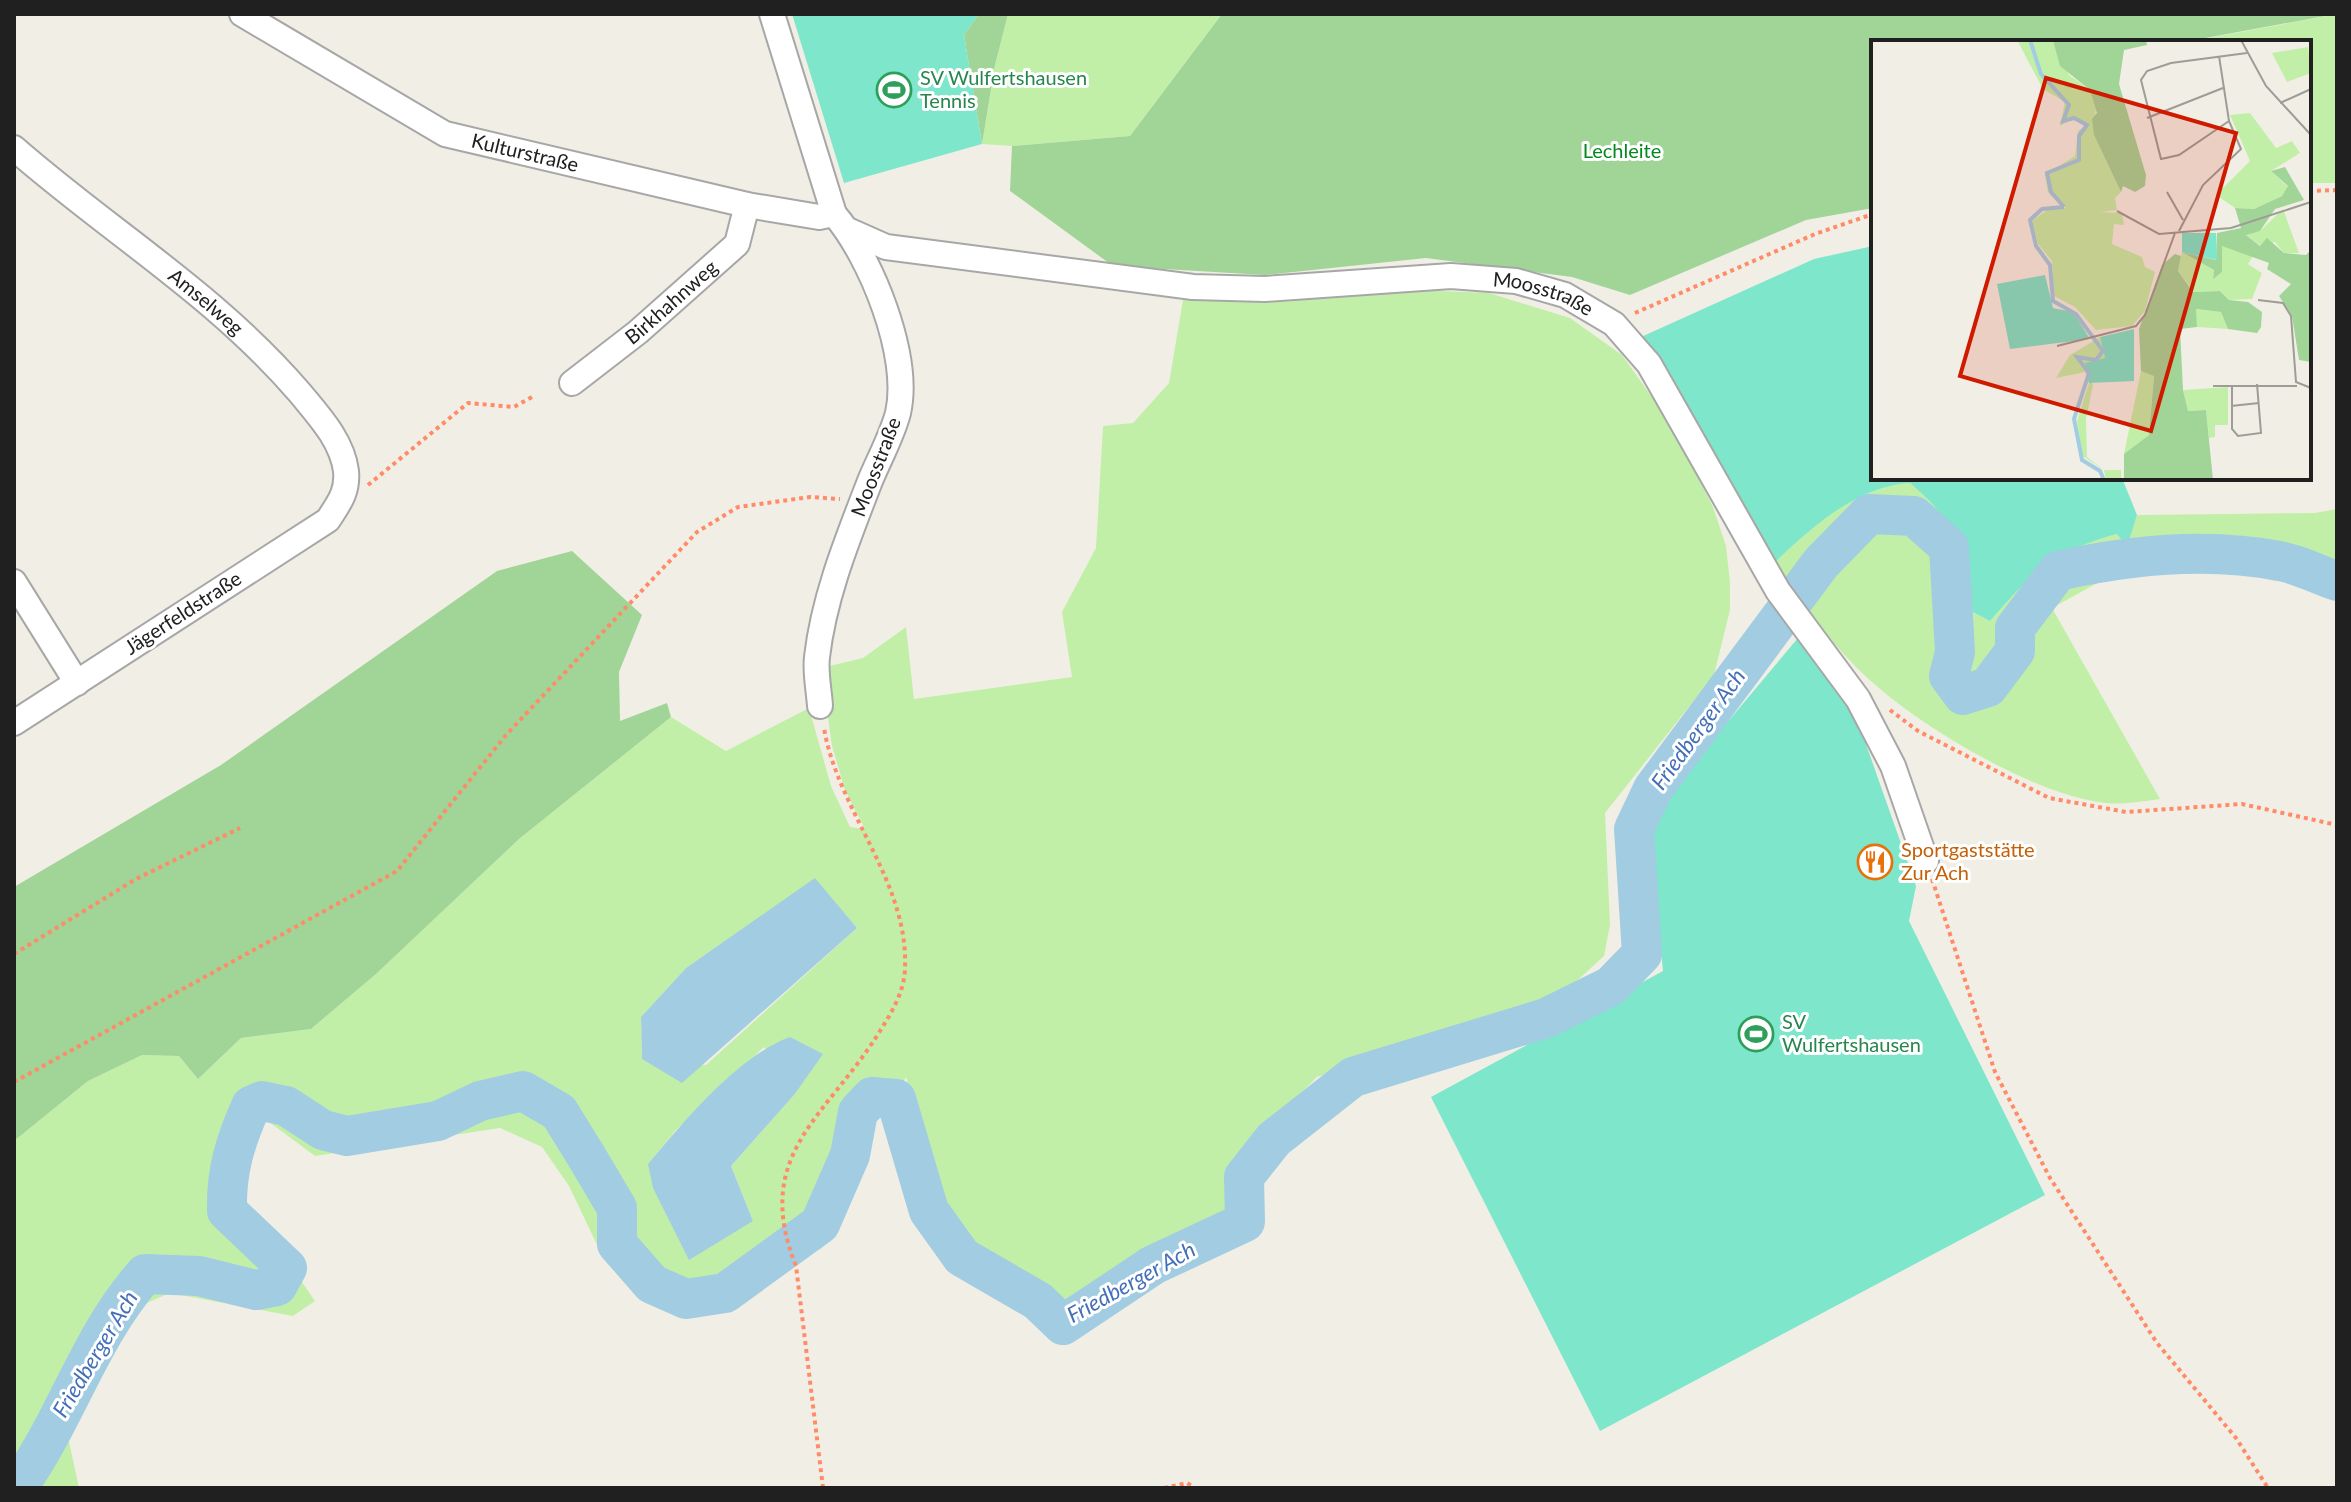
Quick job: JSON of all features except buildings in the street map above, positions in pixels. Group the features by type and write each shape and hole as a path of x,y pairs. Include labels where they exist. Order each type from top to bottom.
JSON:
{"street":[{"name":"Kulturstraße","path":"242,14 445,134 747,205 842,222"},
{"name":"Moosstraße","path":"772,14 842,222 866,264 896,348 900,382 898,413 832,584 817,659 820,706"},
{"name":"Amselweg","path":"14,148 217,309 281,372 316,413 338,446 346,470 345,496"},
{"name":"Birkhahnweg","path":"572,383 638,332 737,244 747,205"},
{"name":"Moosstraße","path":"842,222 886,247 1193,287 1265,289 1451,276 1516,281 1565,295 1614,324 1649,364 1778,591 1858,699 1893,766 1926,861"},
{"name":"Jägerfeldstraße","path":"14,723 328,520 345,496"},
{"path":"14,582 77,683"}],"path":[{"path":"2311,191 2337,190"},
{"path":"1614,324 1802,239 1871,215"},
{"path":"345,496 362,491 468,403 514,407 532,397"},
{"path":"14,1082 397,871 506,735 697,532 738,507 810,497 863,501"},
{"path":"820,706 827,749 848,803 881,867 901,923 905,971 896,1006 847,1080 805,1130 784,1171 779,1200 783,1236 796,1266 823,1488"},
{"path":"1885,706 1918,731 2049,798 2126,812 2242,804 2337,825"},
{"path":"14,954 136,879 240,828"},
{"path":"1926,861 1995,1072 2050,1178 2157,1343 2236,1438 2268,1488"},
{"path":"1164,1488 1187,1483 1195,1488"}],"green space":[{"name":"SV Wulfertshausen Tennis","path":"792,14 979,14 964,35 982,144 844,183"},
{"path":"979,14 1008,14 995,65 982,144 964,35"},
{"path":"1008,14 1222,14 1130,136 1012,146 982,144 995,65"},
{"name":"Lechleite","path":"1222,14 2336,14 2195,40 1871,40 1871,208 1806,220 1630,295 1572,277 1426,258 1265,275 1113,266 1010,191 1012,146 1130,136"},
{"path":"2337,14 2337,183 2311,183 2311,40 2198,40"},
{"path":"1871,246 1871,480 2123,480 2137,515 2127,547 2117,534 2059,556 2032,576 1990,621 1961,606 1954,537 1939,512 1910,483 1890,486 1852,501 1818,524 1772,565 1641,337 1814,259"},
{"path":"1414,290 1489,293 1570,318 1622,355 1671,424 1713,507 1726,546 1730,610 1714,675 1605,813 1610,925 1604,956 1569,988 1525,1009 1317,1077 1238,1156 1226,1213 1068,1307 1051,1302 1012,1276 972,1239 942,1202 928,1173 906,1077 891,1106 869,1111 843,1195 822,1248 766,1271 710,1308 674,1303 628,1275 600,1251 569,1186 542,1147 500,1128 315,1156 265,1119 246,1139 236,1159 232,1210 293,1269 315,1301 293,1316 170,1293 130,1310 87,1379 68,1437 79,1488 14,1488 14,1141 88,1081 142,1055 179,1056 198,1079 241,1038 311,1029 376,974 519,839 671,717 726,751 809,708 831,786 850,827 865,829 845,790 832,746 821,668 863,658 906,627 914,699 1072,677 1062,612 1096,548 1103,426 1133,423 1169,383 1183,300 1282,302","holes":["815,879 857,928 706,1065 642,1059 641,1017 686,968","764,1047 794,1095 731,1166 753,1221 648,1164 676,1130"]},
{"path":"1910,483 1939,512 1954,537 1961,606 1990,621 2019,588 2059,556 2117,534 2127,546 2137,515 2315,513 2337,509 2337,570 2274,551 2205,543 2128,547 2112,575 2052,608 2160,799 2106,803 2076,797 2009,771 1939,732 1907,710 1857,668 1772,565 1818,524 1852,501 1890,486"},
{"path":"572,551 642,615 619,672 620,721 667,703 671,717 519,839 376,974 311,1029 241,1038 198,1079 179,1056 142,1055 88,1081 14,1141 14,887 221,765 497,571"},
{"name":"SV Wulfertshausen","path":"1803,632 1856,716 1916,886 1909,921 2045,1195 1600,1431 1431,1097 1663,971 1648,817"}],"water":[{"path":"815,878 857,928 682,1083 642,1059 641,1017 686,968"},
{"path":"790,1037 823,1054 794,1095 731,1166 753,1221 689,1260 653,1188 648,1164 695,1110 732,1074 770,1046"}],"waterway":[{"name":"Friedberger Ach","path":"17,1488 50,1435 108,1324 145,1274 199,1276 256,1290 277,1286 287,1268 227,1211 228,1183 236,1144 251,1106 262,1101 286,1106 323,1130 347,1136 438,1121 480,1101 523,1091 559,1112 588,1159 617,1208 617,1244 652,1284 686,1299 725,1293 820,1224 850,1155 858,1112 872,1097 896,1099 929,1211 962,1257 1038,1301 1063,1325 1153,1265 1245,1222 1244,1177 1274,1139 1353,1077 1546,1018 1611,986 1642,954 1634,829 1653,789 1821,563 1869,514 1914,516 1949,547 1955,652 1949,676 1963,695 1988,687 2015,651 2015,628 2058,571 2140,557 2224,554 2286,562 2337,581"}],"place":[{"name":"SV Wulfertshausen Tennis","path":"894,90"},
{"name":"Sportgaststätte Zur Ach","path":"1875,862"},
{"name":"SV Wulfertshausen","path":"1756,1034"}]}
